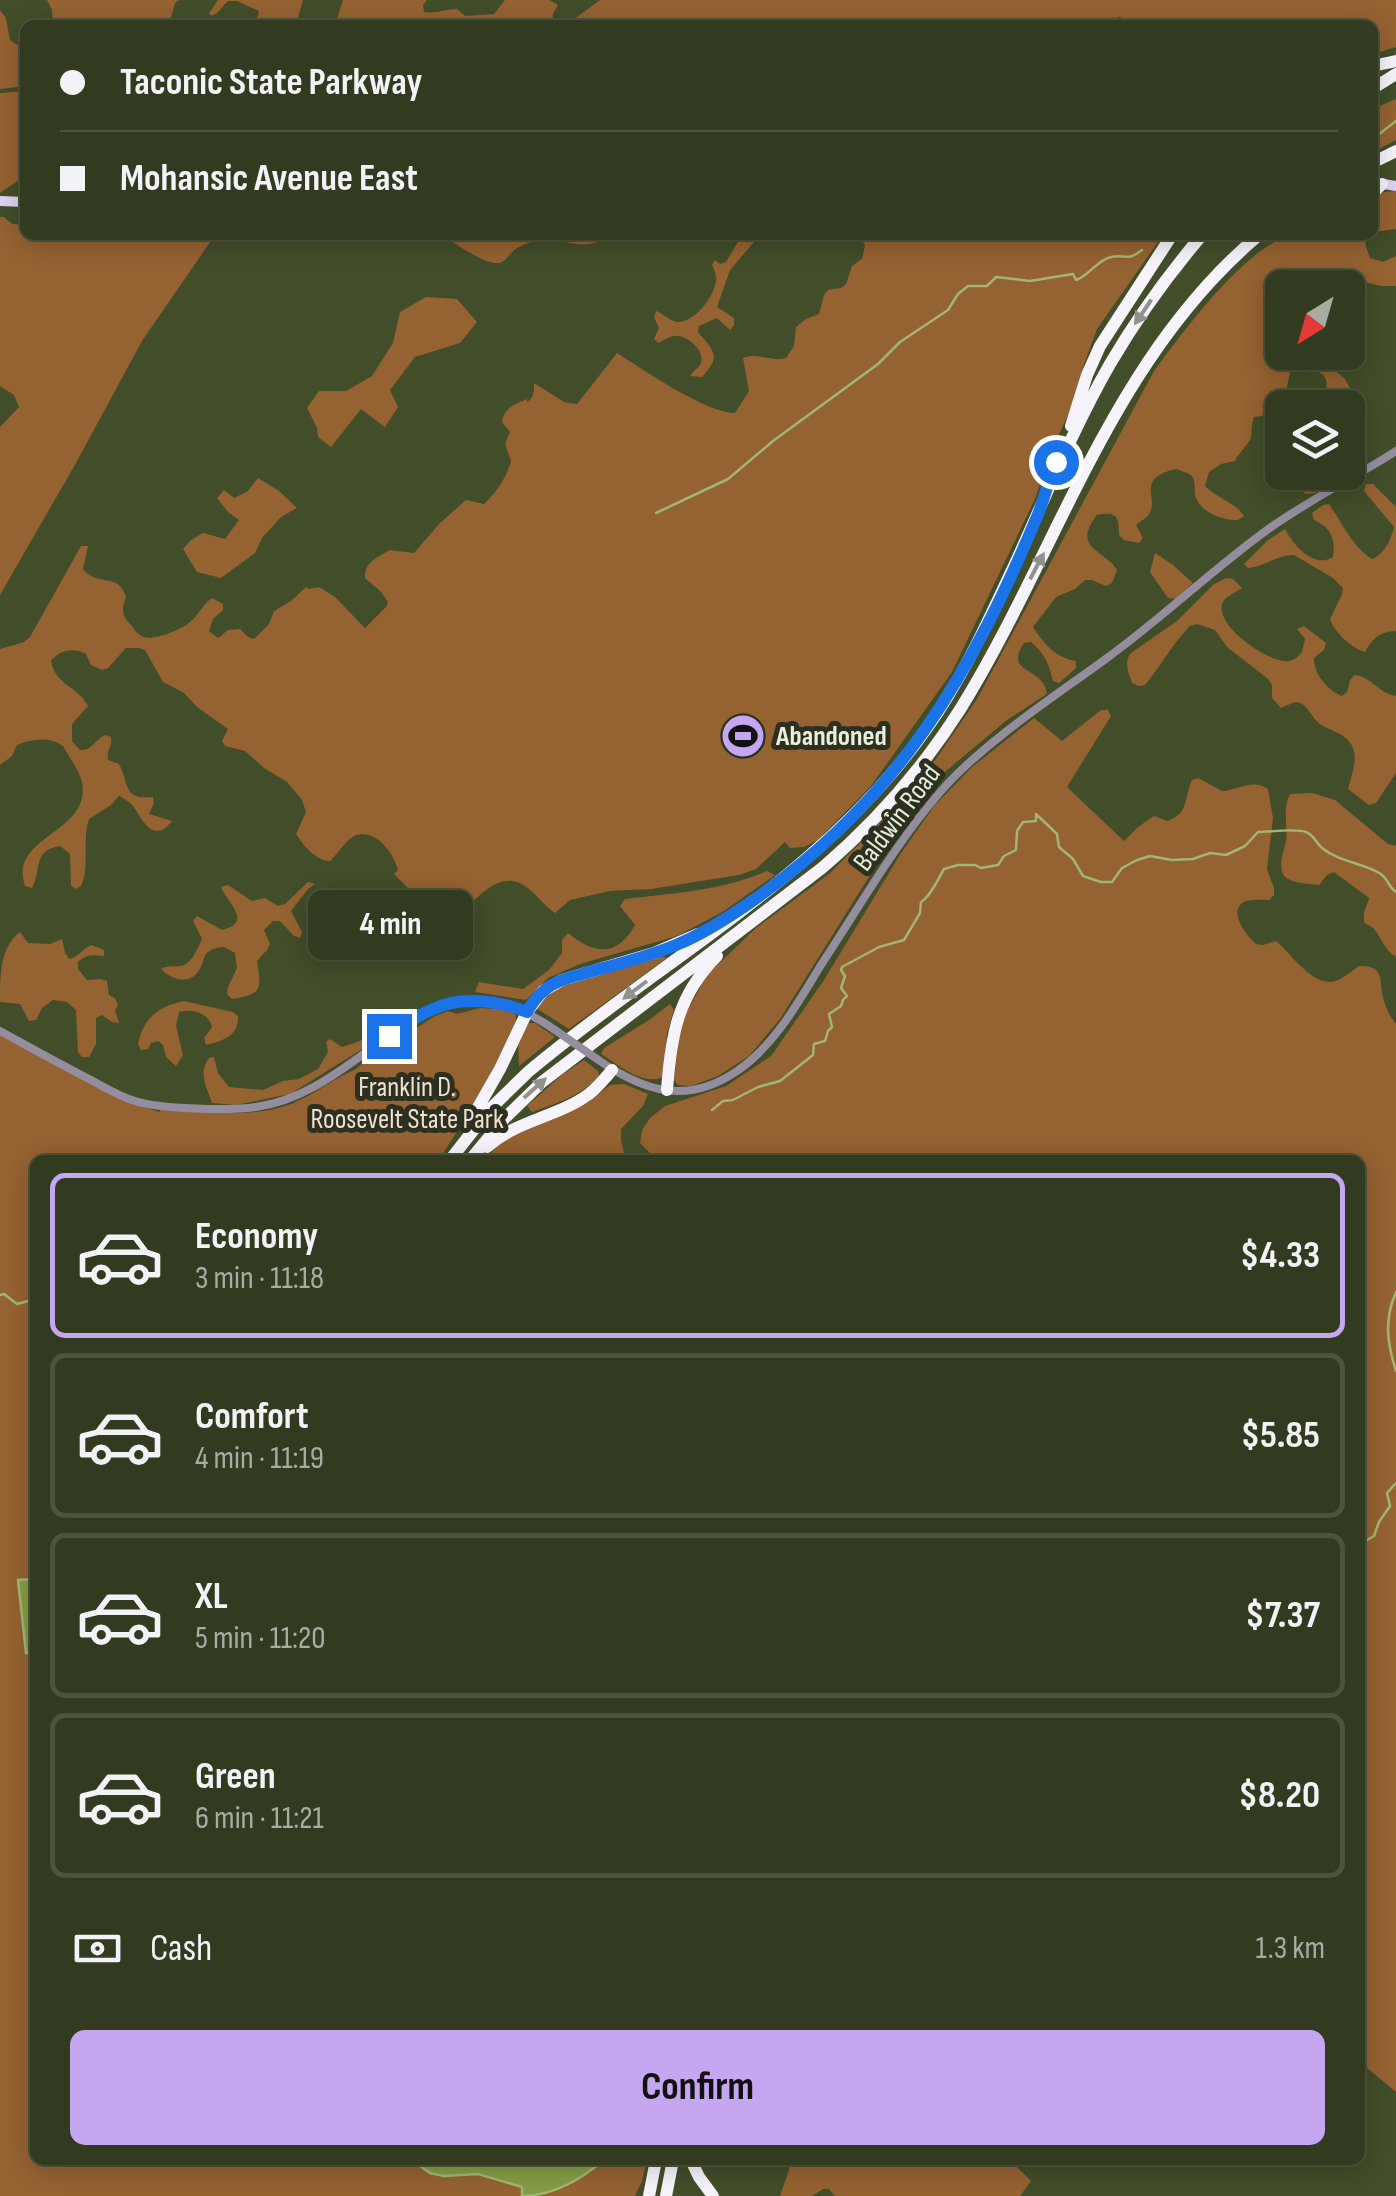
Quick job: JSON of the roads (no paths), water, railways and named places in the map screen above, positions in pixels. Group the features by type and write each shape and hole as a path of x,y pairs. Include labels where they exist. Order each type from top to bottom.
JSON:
{"highway":[{"path":"1040,509 1100,346 1169,240"},
{"path":"451,1155 528,1072 823,846 896,770 928,728 972,653 1109,366 1146,307 1198,240"},
{"path":"477,1155 504,1119 542,1082 822,868 898,794 942,737 979,677 1134,381 1173,323 1254,240"},
{"path":"1220,271 1264,240"},
{"path":"450,1155 540,994 553,984 678,944 754,900"},
{"path":"667,1090 674,1029 689,992 710,964 766,912"},
{"path":"479,1155 510,1130 589,1094 612,1070"},
{"path":"649,2196 655,2165"},
{"path":"666,2196 672,2165"},
{"path":"694,2165 713,2196"}],"street":[{"name":"Baldwin Road","path":"0,1031 138,1102 246,1108 270,1105 302,1093 419,1016 447,1004 491,1002 527,1012 612,1070 643,1086 692,1089 718,1082 738,1071 764,1048 906,833 964,768 1143,632 1271,527 1396,451"}],"waterway":[{"path":"1378,135 1396,121"},
{"path":"656,513 728,479 878,364 900,342 948,310 968,286 987,286 996,277 1030,281 1073,274 1076,280 1106,259 1130,257 1142,250"},
{"path":"712,1110 723,1101 780,1081 813,1055 814,1044 825,1041 832,1027 829,1014 847,996 841,988 845,976 842,967 879,947 904,940 920,913 921,902 944,869 998,865 1004,856 1016,850 1017,831 1023,822 1036,821 1036,814 1057,834 1059,847 1073,859 1083,876 1101,882 1112,882 1122,868 1150,856 1172,860 1210,853 1226,855 1245,846 1258,832 1296,830 1309,833 1329,853 1381,874 1396,892"},
{"path":"1396,1292 1388,1331 1396,1371"},
{"path":"0,1295 17,1304 30,1302"},
{"path":"1365,1541 1374,1536 1390,1506 1387,1493 1396,1483"}],"place":[{"name":"Abandoned","path":"743,736"}],"park label":[{"name":"Franklin D. Roosevelt State Park","path":"407,1103"}]}
